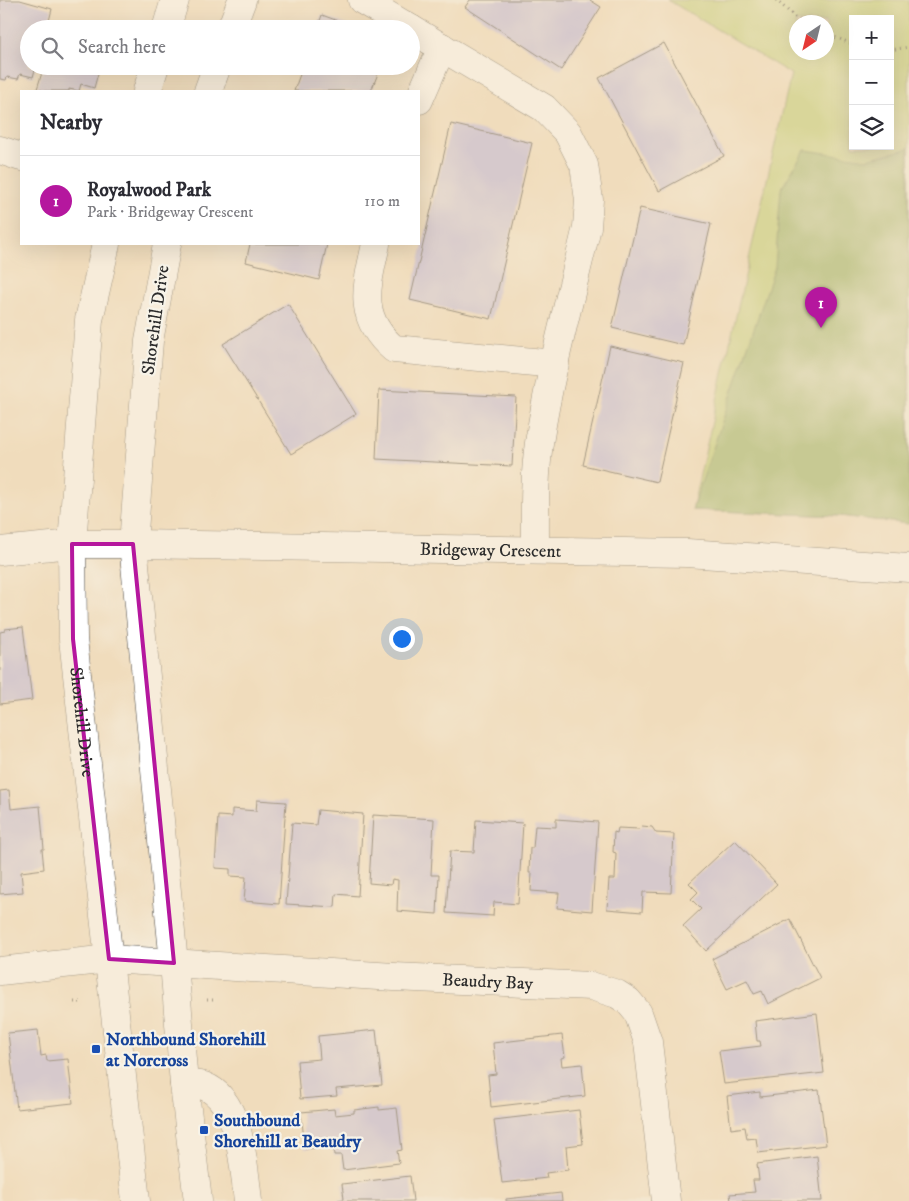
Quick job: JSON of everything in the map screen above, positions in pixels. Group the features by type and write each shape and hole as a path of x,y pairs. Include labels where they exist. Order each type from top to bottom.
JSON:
{"street":[{"path":"169,20 175,0"},
{"path":"234,20 242,0"},
{"path":"362,0 396,20"},
{"path":"420,34 544,108 568,133 584,165 589,200 587,227 555,364 539,445 535,550"},
{"path":"420,98 442,47"},
{"path":"147,90 152,75"},
{"path":"208,90 214,75"},
{"path":"0,150 20,157"},
{"name":"Shorehill Drive","path":"106,245 89,320 72,544 74,639 136,1201"},
{"name":"Shorehill Drive","path":"167,245 149,341 133,544 184,1084 198,1201"},
{"path":"376,245 366,286 367,302 373,324 381,338 394,349 555,364"},
{"name":"Bridgeway Crescent","path":"0,551 72,544 535,550 687,553 909,568"},
{"name":"Beaudry Bay","path":"0,971 110,959 139,960 394,977 591,986 617,994 628,1001 638,1013 648,1042 666,1201"},
{"path":"184,1084 203,1085 214,1092 226,1106 236,1126 242,1147 248,1201"}],"path":[{"path":"776,0 793,15"},
{"path":"834,37 849,43"},
{"path":"894,49 909,47"}],"highlighted area":[{"path":"72,544 133,544 174,963 109,959 73,639"}],"green space":[{"path":"668,0 909,0 909,524 840,516 692,510 791,74"},
{"path":"909,147 909,524 840,516 692,510 775,267 781,189 805,150 867,159"}],"building":[{"path":"0,0 20,0 52,9 49,20 20,20 20,74 18,79 7,77 6,80 0,79"},
{"path":"470,0 590,0 601,7 561,70 465,7"},
{"path":"322,15 336,20 320,20"},
{"path":"664,43 724,156 659,191 599,78"},
{"path":"41,75 98,75 94,88 81,84 79,90 37,89"},
{"path":"300,75 377,75 371,90 294,90"},
{"path":"451,124 532,143 491,319 410,300"},
{"path":"640,208 711,224 683,345 612,328"},
{"path":"250,245 327,245 319,280 246,262"},
{"path":"288,304 356,414 291,454 223,344"},
{"path":"610,346 684,363 657,482 583,465"},
{"path":"379,390 516,397 512,466 376,459"},
{"path":"23,627 32,700 0,704 0,632 5,631 5,629"},
{"path":"9,790 11,809 40,806 44,869 21,872 23,892 0,894 0,791"},
{"path":"257,800 286,802 279,904 244,901 246,877 230,876 230,869 215,868 218,816 232,817 232,809 256,811"},
{"path":"318,810 363,814 358,896 336,894 335,907 286,904 292,823 316,825"},
{"path":"373,815 434,819 431,875 439,875 437,914 397,911 398,880 392,879 391,885 369,883"},
{"path":"556,819 598,822 592,911 557,908 559,893 531,891 532,873 529,873 530,848 533,848 535,826 556,827"},
{"path":"476,820 523,823 518,904 494,902 493,916 446,913 450,851 474,852"},
{"path":"642,826 652,827 656,833 674,834 671,893 643,892 642,912 607,909 609,879 615,879 616,853 613,852 614,832 617,833 618,828 639,829"},
{"path":"735,840 777,884 706,951 683,926 701,909 691,899 698,892 689,883"},
{"path":"790,919 820,978 768,1004 762,991 754,994 747,980 727,989 712,959"},
{"path":"817,1013 824,1073 724,1084 719,1051 761,1046 760,1041 757,1041 755,1021"},
{"path":"38,1030 41,1056 46,1055 47,1061 68,1059 73,1103 17,1109 8,1033"},
{"path":"376,1030 382,1085 336,1089 337,1096 300,1099 297,1061 320,1059 318,1036"},
{"path":"562,1035 565,1057 561,1058 562,1066 582,1064 585,1096 491,1107 488,1075 496,1074 493,1043"},
{"path":"819,1090 826,1145 758,1153 756,1138 747,1139 745,1127 731,1129 727,1096 760,1092 760,1097"},
{"path":"379,1107 379,1110 397,1108 402,1150 397,1151 399,1163 343,1170 341,1155 334,1155 333,1146 305,1149 301,1112 334,1109 335,1115 354,1113 354,1110"},
{"path":"579,1110 583,1144 566,1146 568,1170 546,1173 547,1178 502,1183 494,1120"},
{"path":"817,1156 822,1201 731,1201 730,1194 755,1192 753,1180 759,1180 757,1164"},
{"path":"410,1176 413,1201 338,1201 344,1199 342,1184"},
{"path":"561,1193 562,1201 506,1201 506,1199"}],"place":[{"name":"Royalwood Park","path":"821,328"},
{"name":"Northbound Shorehill at Norcross","path":"96,1049"},
{"name":"Southbound Shorehill at Beaudry","path":"204,1130"}]}
